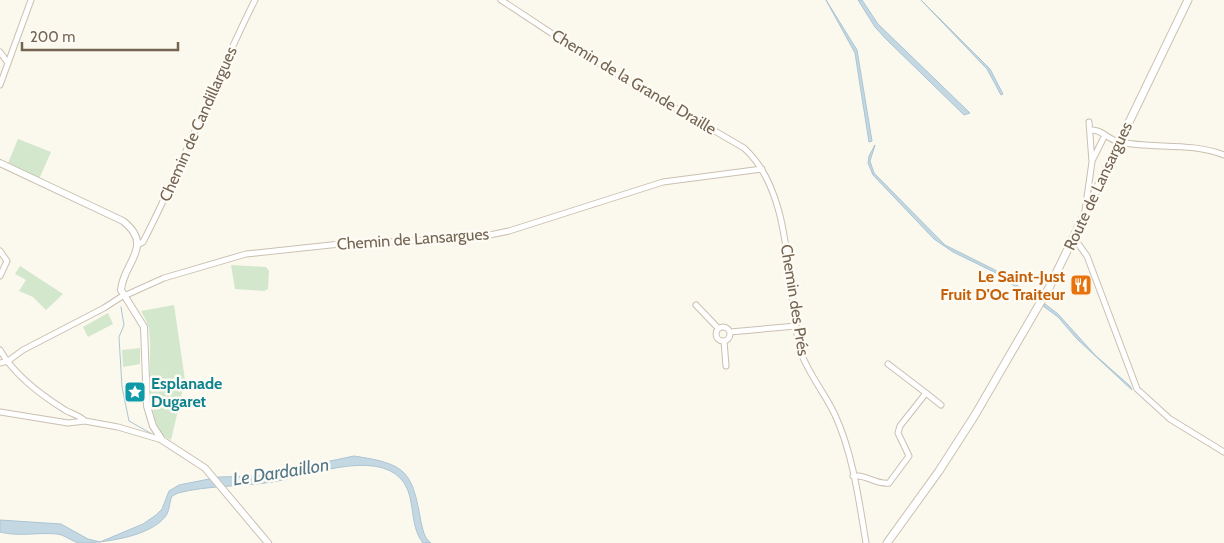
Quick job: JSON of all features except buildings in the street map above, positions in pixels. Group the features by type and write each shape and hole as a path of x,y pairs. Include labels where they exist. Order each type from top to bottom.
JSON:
{"main road":[{"name":"Route de Lansargues","path":"887,543 939,471 1050,286 1188,0"}],"street":[{"path":"0,85 31,0"},
{"name":"Chemin de Candillargues","path":"137,245 143,242 196,134 236,38 256,0"},
{"name":"Chemin de la Grande Draille","path":"501,0 586,56 744,148 759,162 762,169"},
{"path":"0,52 8,63"},
{"path":"1085,214 1092,162 1089,122"},
{"path":"1091,130 1097,130 1119,142 1179,146 1224,155"},
{"path":"1092,162 1105,135"},
{"path":"0,163 123,220 134,234 137,245 135,254 121,285 124,295 144,327 147,412 160,439"},
{"name":"Chemin de Lansargues","path":"8,361 23,350 104,308 124,295 164,278 246,254 357,242 475,238 509,231 663,182 762,169"},
{"name":"Chemin des Prés","path":"762,169 779,215 786,242 796,326 804,361 835,416 853,476 866,543"},
{"path":"1074,238 1083,248 1089,261 1137,389 1170,419 1224,452"},
{"path":"0,252 7,261 0,276"},
{"path":"696,305 718,328"},
{"path":"718,328 724,326 730,332"},
{"path":"730,332 796,326"},
{"path":"718,328 716,337 724,341"},
{"path":"724,341 729,337 730,332"},
{"path":"724,341 726,366"},
{"path":"0,350 25,382 85,421"},
{"path":"0,362 8,361"},
{"path":"888,364 941,405"},
{"path":"853,476 863,476 884,484 890,481 909,456 898,433 898,429 926,393"},
{"path":"0,412 68,423 85,421 118,426 160,439 189,456 212,476 268,543"}],"green space":[{"path":"18,139 51,152 39,179 8,163"},
{"path":"231,265 266,267 269,271 268,289 264,291 235,289"},
{"path":"20,266 63,294 46,310 33,297 19,291 26,280 15,274"},
{"path":"174,305 185,380 171,440 162,433 156,422 152,407 149,329 141,311"},
{"path":"108,313 113,324 88,337 83,327"},
{"path":"140,348 140,364 123,367 122,350"}],"water":[{"path":"826,0 857,50 872,141 869,142 855,53"},
{"path":"858,0 862,0 878,24 970,113 964,115 886,39 875,27"},
{"path":"921,0 990,69 1003,94 1001,95 987,69"},
{"path":"875,145 870,161 874,173 945,245 995,270 1038,300 1036,301 994,272 953,252 934,239 873,175 868,163 869,156"},
{"path":"1045,304 1058,314 1095,355 1130,386 1132,390 1077,339 1058,317 1043,306"},
{"name":"Le Dardaillon","path":"354,456 386,463 404,473 414,491 424,534 431,543 423,543 418,536 409,494 401,479 389,470 374,466 357,465 339,467 272,482 178,493 172,496 167,515 158,524 148,530 125,538 101,542 143,524 156,515 162,509 169,491 179,485 219,477 259,476"},
{"path":"0,520 61,524 88,539 99,542 79,543 57,534 14,534 0,532"}],"waterway":[{"path":"121,307 124,325 119,337 122,387 129,421 152,434"}],"place":[{"name":"Le Saint-Just Fruit D'Oc Traiteur","path":"1081,285"},
{"name":"Esplanade Dugaret","path":"135,392"}]}
